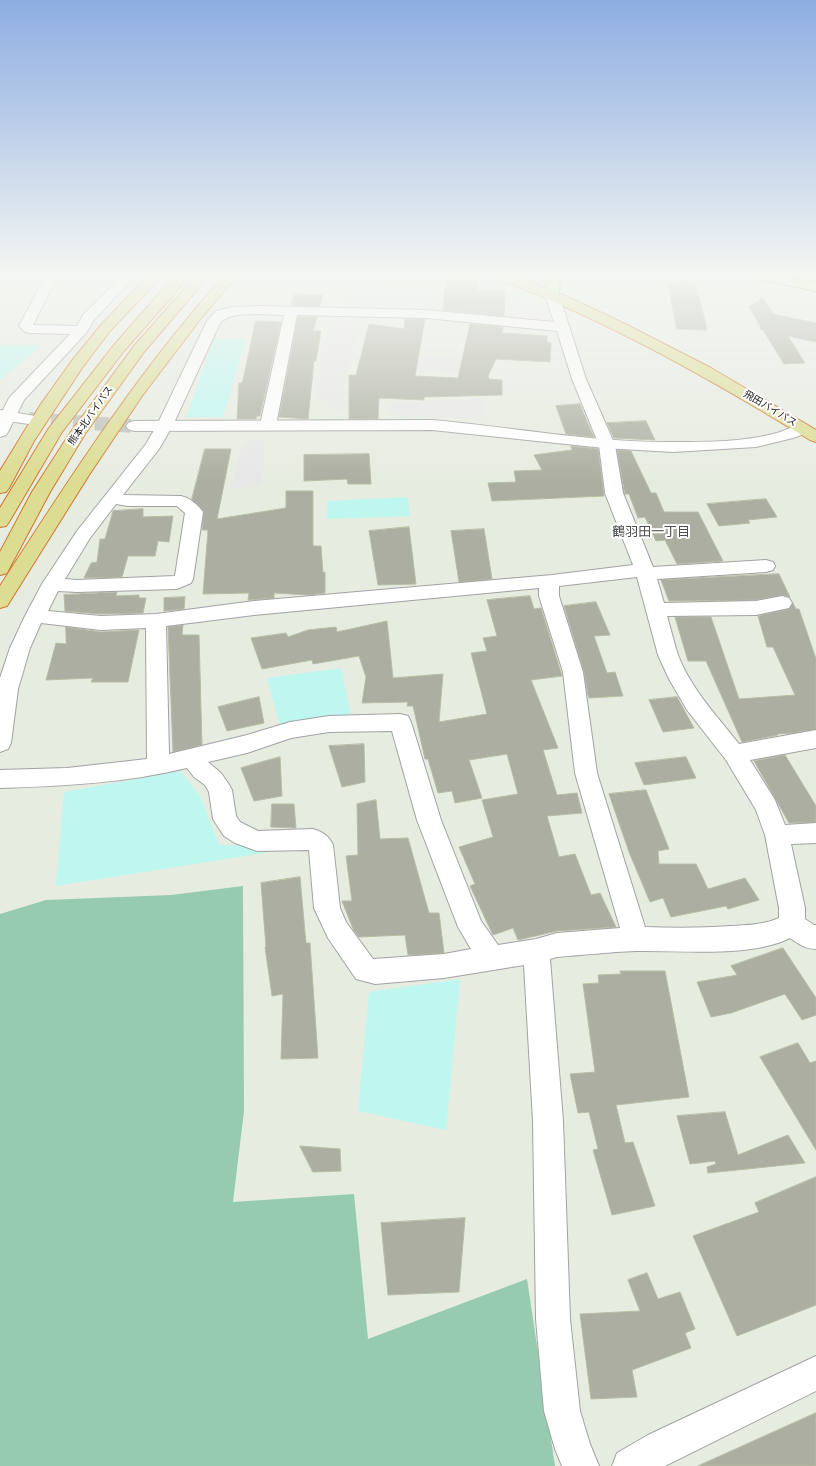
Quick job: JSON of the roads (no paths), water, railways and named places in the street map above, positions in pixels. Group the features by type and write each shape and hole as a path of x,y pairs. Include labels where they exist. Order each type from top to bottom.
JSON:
{"highway":[{"path":"0,488 9,468 54,396 90,345"},
{"name":"熊本北バイパス","path":"0,522 55,431 121,345"},
{"name":"熊本北バイパス","path":"0,569 41,492 78,433 142,345"},
{"path":"0,601 102,443 154,368 172,345"},
{"name":"飛田バイパス","path":"654,345 733,386 812,432"}],"street":[{"path":"0,432 4,416 17,398 66,345"},
{"path":"0,743 7,689 20,648 35,616 52,584 83,535 153,446 165,425 202,345"},
{"path":"268,425 284,345"},
{"path":"568,345 607,445 614,492 645,572 668,655 679,679 695,704 734,754 767,807 777,835 792,908 792,924"},
{"path":"4,416 28,419"},
{"path":"134,426 432,425 469,427 607,445 640,447 691,447 742,444 812,432"},
{"path":"52,584 100,586 176,583 184,579 194,512 181,501 128,501 111,498"},
{"path":"35,616 101,623 156,621 254,608 645,572 766,566"},
{"path":"552,581 549,588 549,596 573,672 586,773 636,939"},
{"path":"656,610 756,608 782,603"},
{"path":"156,621 158,766"},
{"path":"0,779 67,777 129,771 158,766 247,744 290,730 329,724 400,722 429,820 471,927 491,958"},
{"path":"734,754 816,739"},
{"path":"192,758 202,771 213,779 220,790 225,819 232,829 257,841 313,840 321,845 327,908 337,930 365,970 374,972 444,966 536,951 557,945 636,939 695,940 748,937 776,932 792,924"},
{"path":"777,835 816,833"},
{"path":"792,924 809,937 816,937"},
{"path":"536,951 548,1122 553,1319 562,1411 573,1449 581,1466"},
{"path":"630,1466 661,1448 816,1373"}],"tunnel":[{"path":"29,419 134,426"}],"district":[{"name":"鶴羽田一丁目","path":"651,533"}]}
